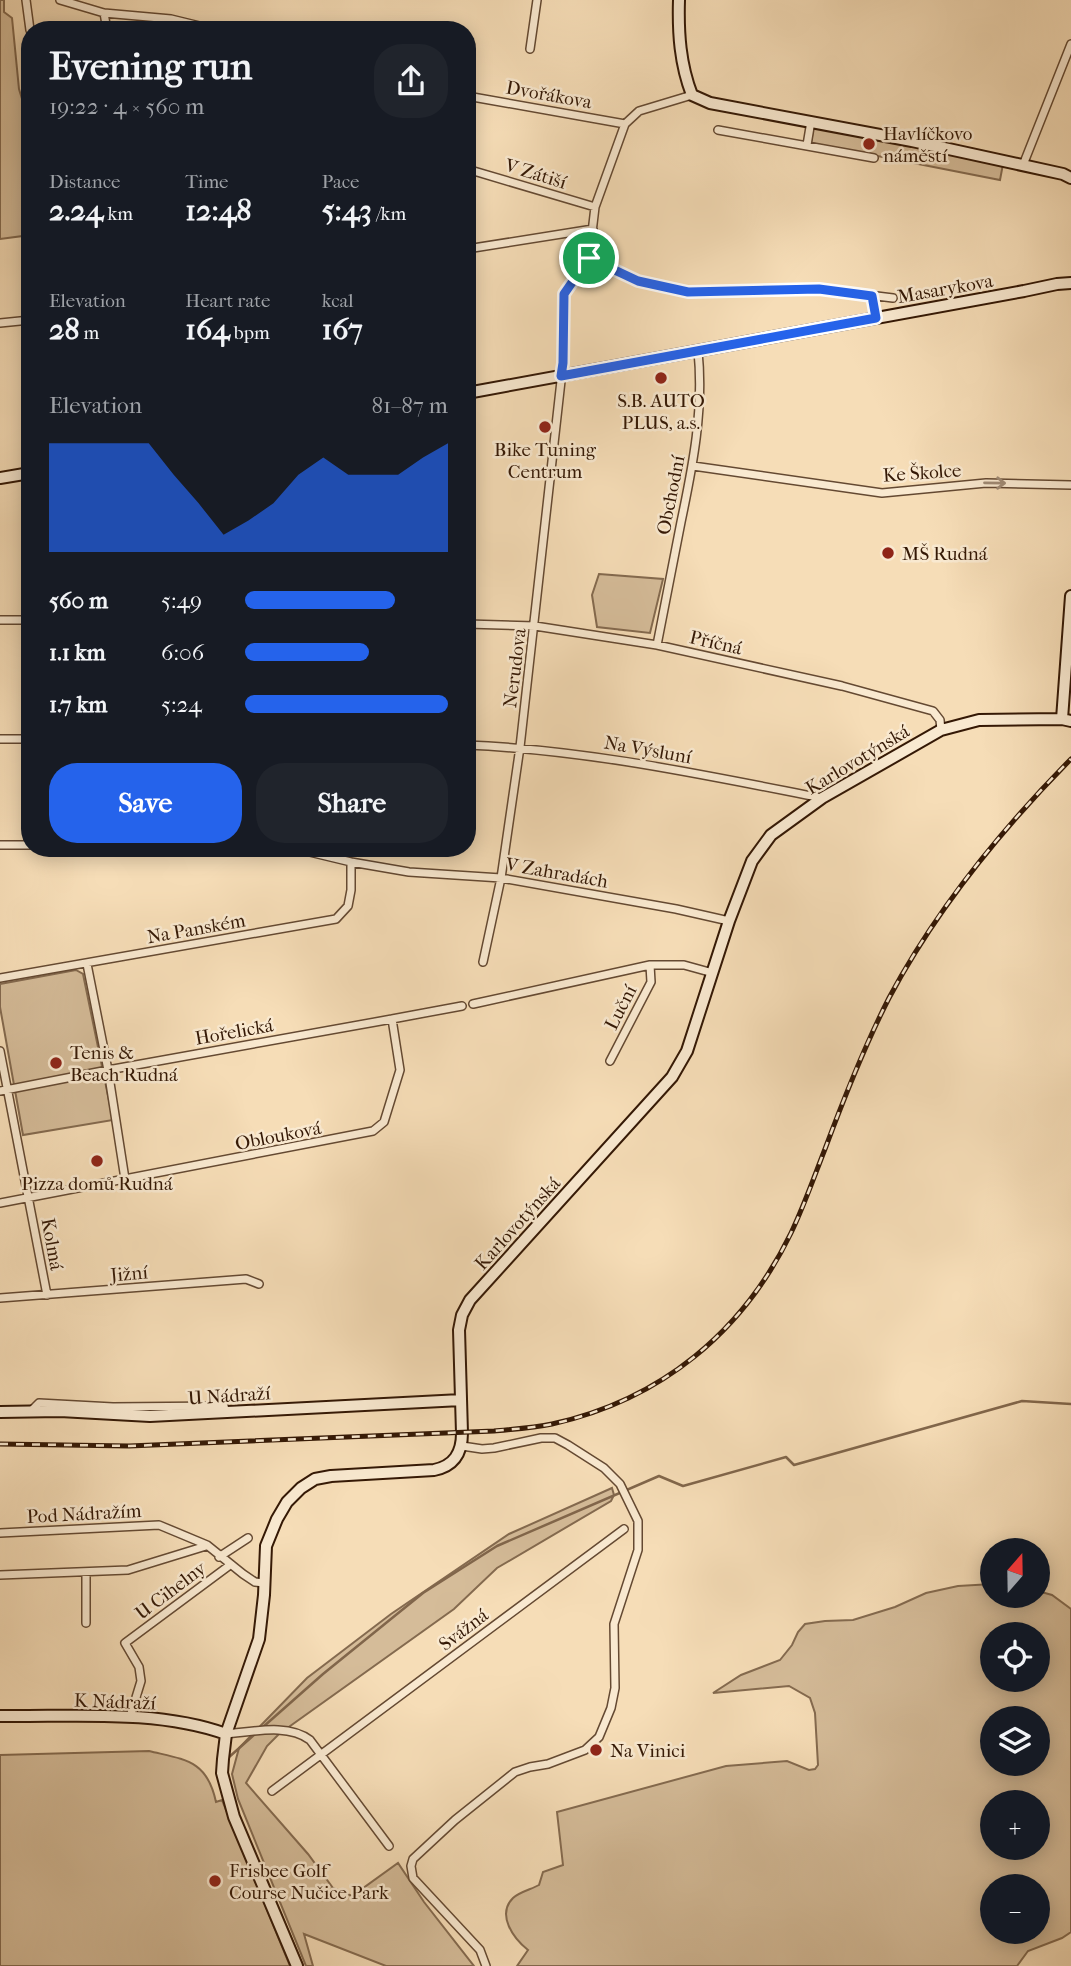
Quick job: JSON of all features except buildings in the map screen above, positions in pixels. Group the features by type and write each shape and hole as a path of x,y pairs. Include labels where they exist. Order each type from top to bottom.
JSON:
{"street":[{"path":"26,0 29,21"},
{"path":"60,0 104,13 179,21"},
{"path":"530,49 537,0"},
{"path":"679,0 678,34 692,95"},
{"path":"104,13 105,21"},
{"path":"1023,165 1071,44"},
{"path":"893,298 819,289 688,292 638,281 589,258 595,207 625,124 639,111 692,95 710,103 1023,165 1071,178"},
{"name":"Dvořákova","path":"476,99 625,124"},
{"path":"807,145 811,121"},
{"path":"718,130 874,158"},
{"name":"V Zátiší","path":"476,172 595,207"},
{"path":"476,248 593,229"},
{"name":"Nerudova","path":"482,962 502,878 535,626 563,363 564,294 589,258"},
{"path":"1057,284 1071,274"},
{"name":"Masarykova","path":"476,391 1071,283"},
{"path":"872,296 876,318"},
{"path":"0,323 21,321"},
{"name":"Obchodní","path":"657,645 693,466 700,391 698,351"},
{"name":"Ke Školce","path":"693,466 883,493 986,483 1071,485"},
{"path":"0,478 21,474"},
{"name":"Karlovotýnská","path":"461,1446 459,1330 470,1300 673,1077 687,1051 729,921 752,861 771,835 822,798 941,730 979,720 1066,720 1071,596"},
{"path":"0,620 21,620"},
{"name":"Příčná","path":"476,624 535,626 657,645 842,686 933,711 940,720 941,730"},
{"path":"0,739 21,739"},
{"name":"Na Výsluní","path":"476,745 520,747 622,759 822,798"},
{"path":"0,845 21,845"},
{"name":"V Zahradách","path":"330,857 409,873 502,878 729,921"},
{"name":"Na Panském","path":"0,978 335,919 348,906 351,862"},
{"path":"87,964 108,1070 125,1179"},
{"path":"473,1004 650,965 684,965 713,973"},
{"name":"Luční","path":"610,1061 651,982 650,965"},
{"path":"392,1019 462,1006"},
{"name":"Hořelická","path":"4,1090 392,1019"},
{"name":"Oblouková","path":"0,1203 373,1132 384,1122 400,1070 392,1019"},
{"name":"Kolmá","path":"0,1051 4,1090 29,1198 47,1295"},
{"name":"Jižní","path":"0,1298 246,1279 259,1284"},
{"name":"U Nádraží","path":"0,1412 150,1416 461,1400"},
{"path":"297,1966 234,1817 222,1773 226,1734 258,1639 266,1546 273,1528 287,1502 315,1479 423,1472 440,1469 452,1462 461,1446 494,1448 541,1438 555,1438 604,1468 620,1484 638,1521 638,1550 614,1624 615,1688 611,1708 599,1737 586,1750 548,1764 515,1772 455,1820 413,1859 413,1878 480,1950 486,1966"},
{"name":"Pod Nádražím","path":"0,1533 159,1525 207,1545 219,1557 255,1582 264,1583"},
{"name":"Svážná","path":"272,1791 624,1529"},
{"path":"219,1557 248,1538"},
{"path":"0,1575 128,1570 207,1545"},
{"name":"U Cihelny","path":"130,1717 141,1681 139,1667 125,1643 230,1565"},
{"path":"86,1572 86,1623"},
{"name":"K Nádraží","path":"0,1716 130,1717 187,1722 226,1734"},
{"path":"226,1734 292,1731 302,1733 321,1754 389,1846"}],"shaded area":[{"path":"0,0 4,0 4,12 12,18 21,96 21,236 0,239"},
{"path":"814,124 1003,164 1000,180 811,143"},
{"path":"599,574 663,579 650,633 597,627 592,595"},
{"name":"Tenis & Beach Rudná","path":"76,970 83,974 113,1120 23,1135 0,1007 0,984"},
{"path":"612,1488 614,1495 611,1501 497,1568 454,1609 279,1734 267,1746 246,1783 308,1854 333,1888 352,1896 398,1863 424,1902 474,1966 386,1966 304,1934 313,1966 306,1966 238,1799 232,1774 239,1748 307,1678 391,1614 509,1534"},
{"path":"980,1585 980,1608 1050,1608 1050,1594 1071,1609 1071,1932 1050,1943 1050,1874 980,1874 980,1944 1046,1944 1028,1951 1017,1966 517,1966 528,1950 517,1940 509,1926 506,1912 513,1898 539,1885 543,1872 563,1865 557,1812 726,1766 787,1761 809,1770 815,1769 818,1765 815,1713 810,1698 789,1686 713,1693 741,1675 780,1660 805,1624 853,1620 895,1607 926,1593"},
{"path":"149,1751 193,1764 207,1778 216,1802 222,1800 290,1966 0,1966 0,1755"}],"waterway":[{"path":"263,1727 323,1674 423,1593 467,1565 497,1546 659,1476 683,1486 786,1457 794,1465 1022,1401 1071,1404"},
{"path":"228,1760 255,1734"},
{"path":"237,1811 303,1966"}],"railway":[{"path":"0,1444 129,1446 516,1429 552,1424 592,1413 629,1398 663,1379 694,1357 723,1331 749,1301 771,1269 800,1212 871,1035 908,965 971,872 1019,814 1071,759"}],"place":[{"name":"Havlíčkovo náměstí","path":"869,144"},
{"name":"S.B. AUTO PLUS, a.s.","path":"661,378"},
{"name":"Bike Tuning Centrum","path":"545,427"},
{"name":"MŠ Rudná","path":"888,553"},
{"name":"Tenis & Beach Rudná","path":"56,1063"},
{"name":"Pizza domů Rudná","path":"97,1161"},
{"name":"Na Vinici","path":"596,1750"},
{"name":"Frisbee Golf Course Nučice Park","path":"215,1881"}],"route":[{"path":"589,258 638,281 688,292 819,289 872,296 876,318 561,376 564,294 589,258"}]}
